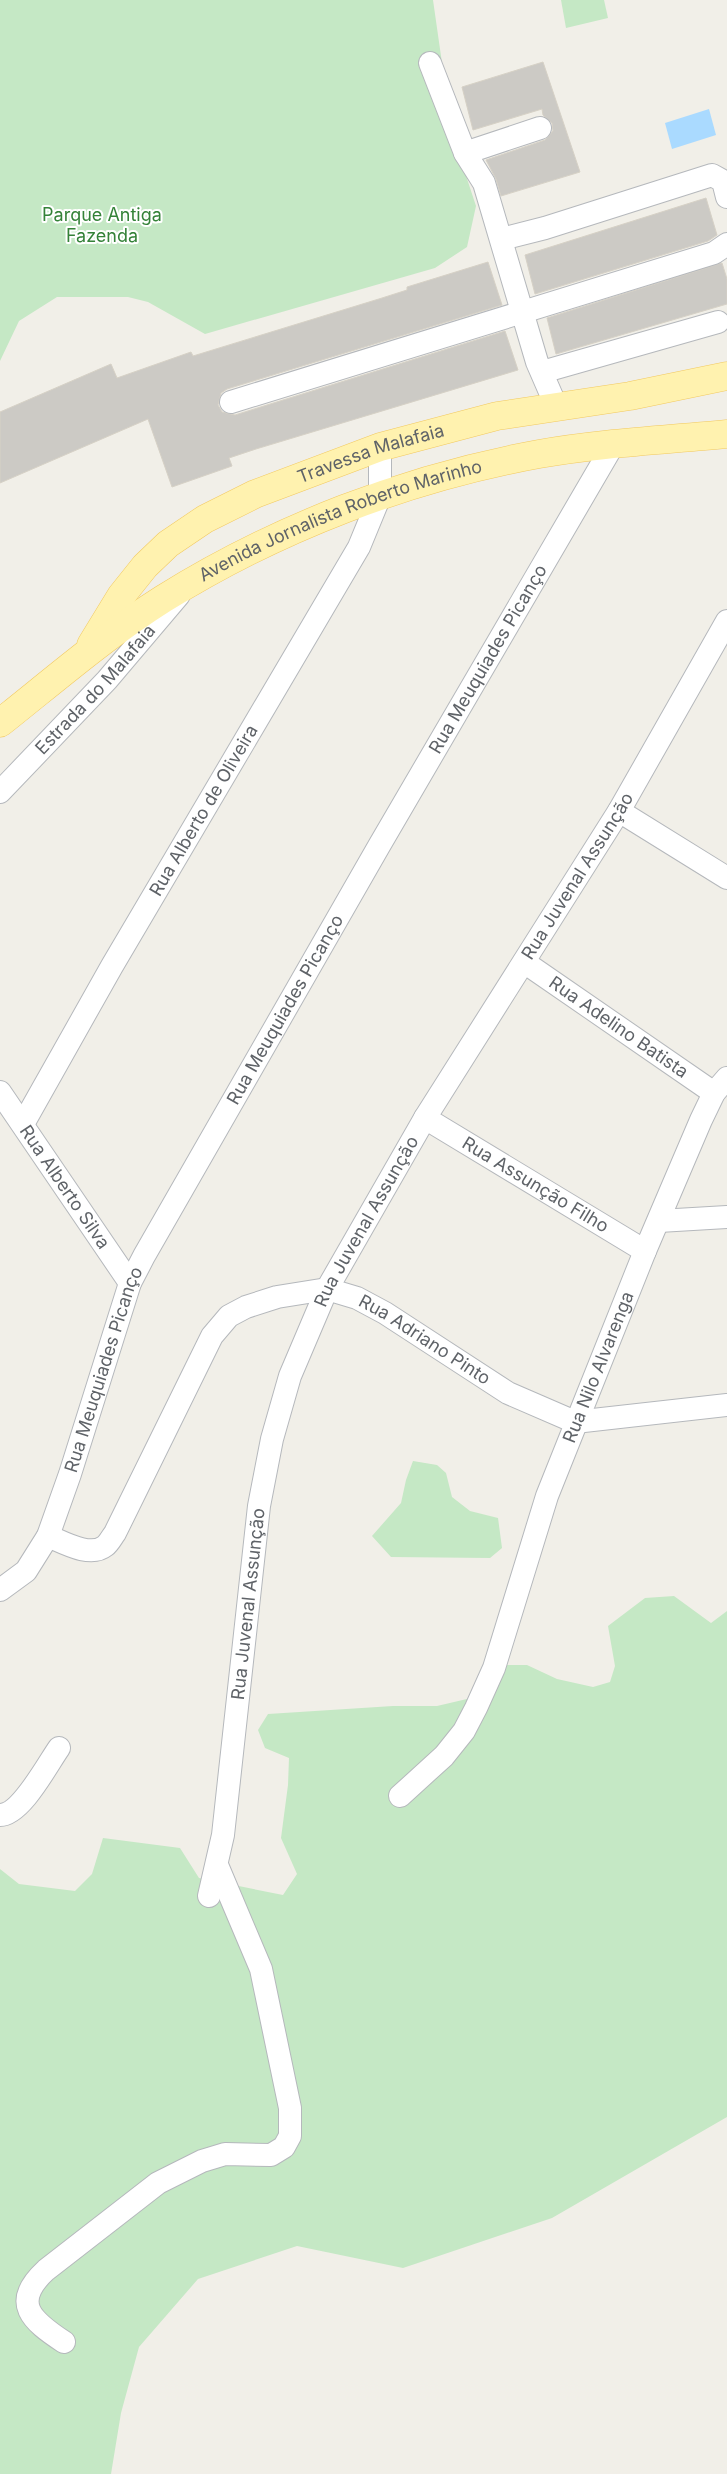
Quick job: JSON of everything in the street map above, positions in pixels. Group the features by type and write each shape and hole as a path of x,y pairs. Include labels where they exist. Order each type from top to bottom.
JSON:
{"main road":[{"name":"Travessa Malafaia","path":"84,657 121,596 145,566 168,544 205,519 255,494 380,447 497,416 557,408 686,386 727,376"},
{"name":"Avenida Jornalista Roberto Marinho","path":"0,723 84,657 161,601 188,584 284,534 380,496 489,464 540,454 727,434"}],"street":[{"path":"430,63 465,154 484,184 502,238 522,314 557,408"},
{"path":"465,154 540,128"},
{"path":"502,238 546,228 712,175 723,182 727,197"},
{"path":"231,402 522,314 714,252 727,244"},
{"path":"542,372 718,322"},
{"name":"Rua Meuquiades Picanço","path":"0,1590 26,1571 48,1536 70,1474 130,1283 202,1152 613,446"},
{"path":"380,447 380,496"},
{"name":"Rua Alberto de Oliveira","path":"23,1124 122,949 359,547 380,496"},
{"name":"Estrada do Malafaia","path":"0,792 107,680 188,584"},
{"name":"Rua Juvenal Assunção","path":"209,1896 223,1835 260,1506 272,1439 290,1376 327,1289 425,1118 721,646 727,621"},
{"path":"619,811 727,878"},
{"name":"Rua Adelino Batista","path":"524,962 721,1086"},
{"name":"Rua Nilo Alvarenga","path":"400,1796 444,1756 464,1731 494,1668 547,1496 575,1422 645,1251 721,1086"},
{"name":"Rua Alberto Silva","path":"0,1092 130,1283"},
{"name":"Rua Assunção Filho","path":"425,1118 645,1251"},
{"path":"659,1221 727,1217"},
{"name":"Rua Adriano Pinto","path":"48,1536 77,1548 93,1550 105,1546 115,1533 212,1336 230,1316 246,1307 277,1298 327,1289 357,1298 384,1313 508,1393 575,1422 727,1405"},
{"path":"0,1815 6,1815 17,1809 58,1748"},
{"path":"64,2342 42,2328 29,2311 28,2296 32,2283 46,2270 158,2183 202,2161 225,2154 271,2155 284,2146 290,2136 290,2108 261,1969 216,1865"}],"green space":[{"name":"Parque Antiga Fazenda","path":"0,0 433,0 443,70 436,85 476,206 467,247 435,268 205,334 148,302 128,297 57,297 19,321 0,361"},
{"path":"561,0 604,0 608,18 566,28"},
{"path":"413,1461 437,1465 446,1473 452,1497 470,1511 498,1518 502,1548 490,1558 391,1557 372,1536 401,1503 406,1480"},
{"path":"674,1596 711,1623 727,1611 727,2117 552,2218 403,2268 297,2246 198,2279 139,2347 121,2413 111,2474 0,2474 0,1869 19,1884 75,1891 92,1874 103,1838 180,1848 199,1878 283,1895 297,1874 281,1838 288,1785 289,1758 265,1748 258,1730 268,1714 393,1706 437,1706 484,1695 503,1665 527,1665 557,1679 593,1687 610,1682 615,1666 608,1626 645,1598"}],"water":[{"path":"709,109 716,135 672,149 665,123"}],"building":[{"path":"543,62 580,172 501,196 496,179 486,160 545,140 553,131 552,123 543,115 542,109 473,130 462,87"},
{"path":"706,198 717,235 708,241 535,294 525,255"},
{"path":"488,262 502,305 227,389 221,393 218,405 222,412 235,415 505,331 518,370 229,458 232,466 172,487 148,419 0,483 0,412 111,364 117,378 191,352 193,356 382,298 407,290 407,287"},
{"path":"722,263 727,279 727,304 556,354 547,318"}]}
